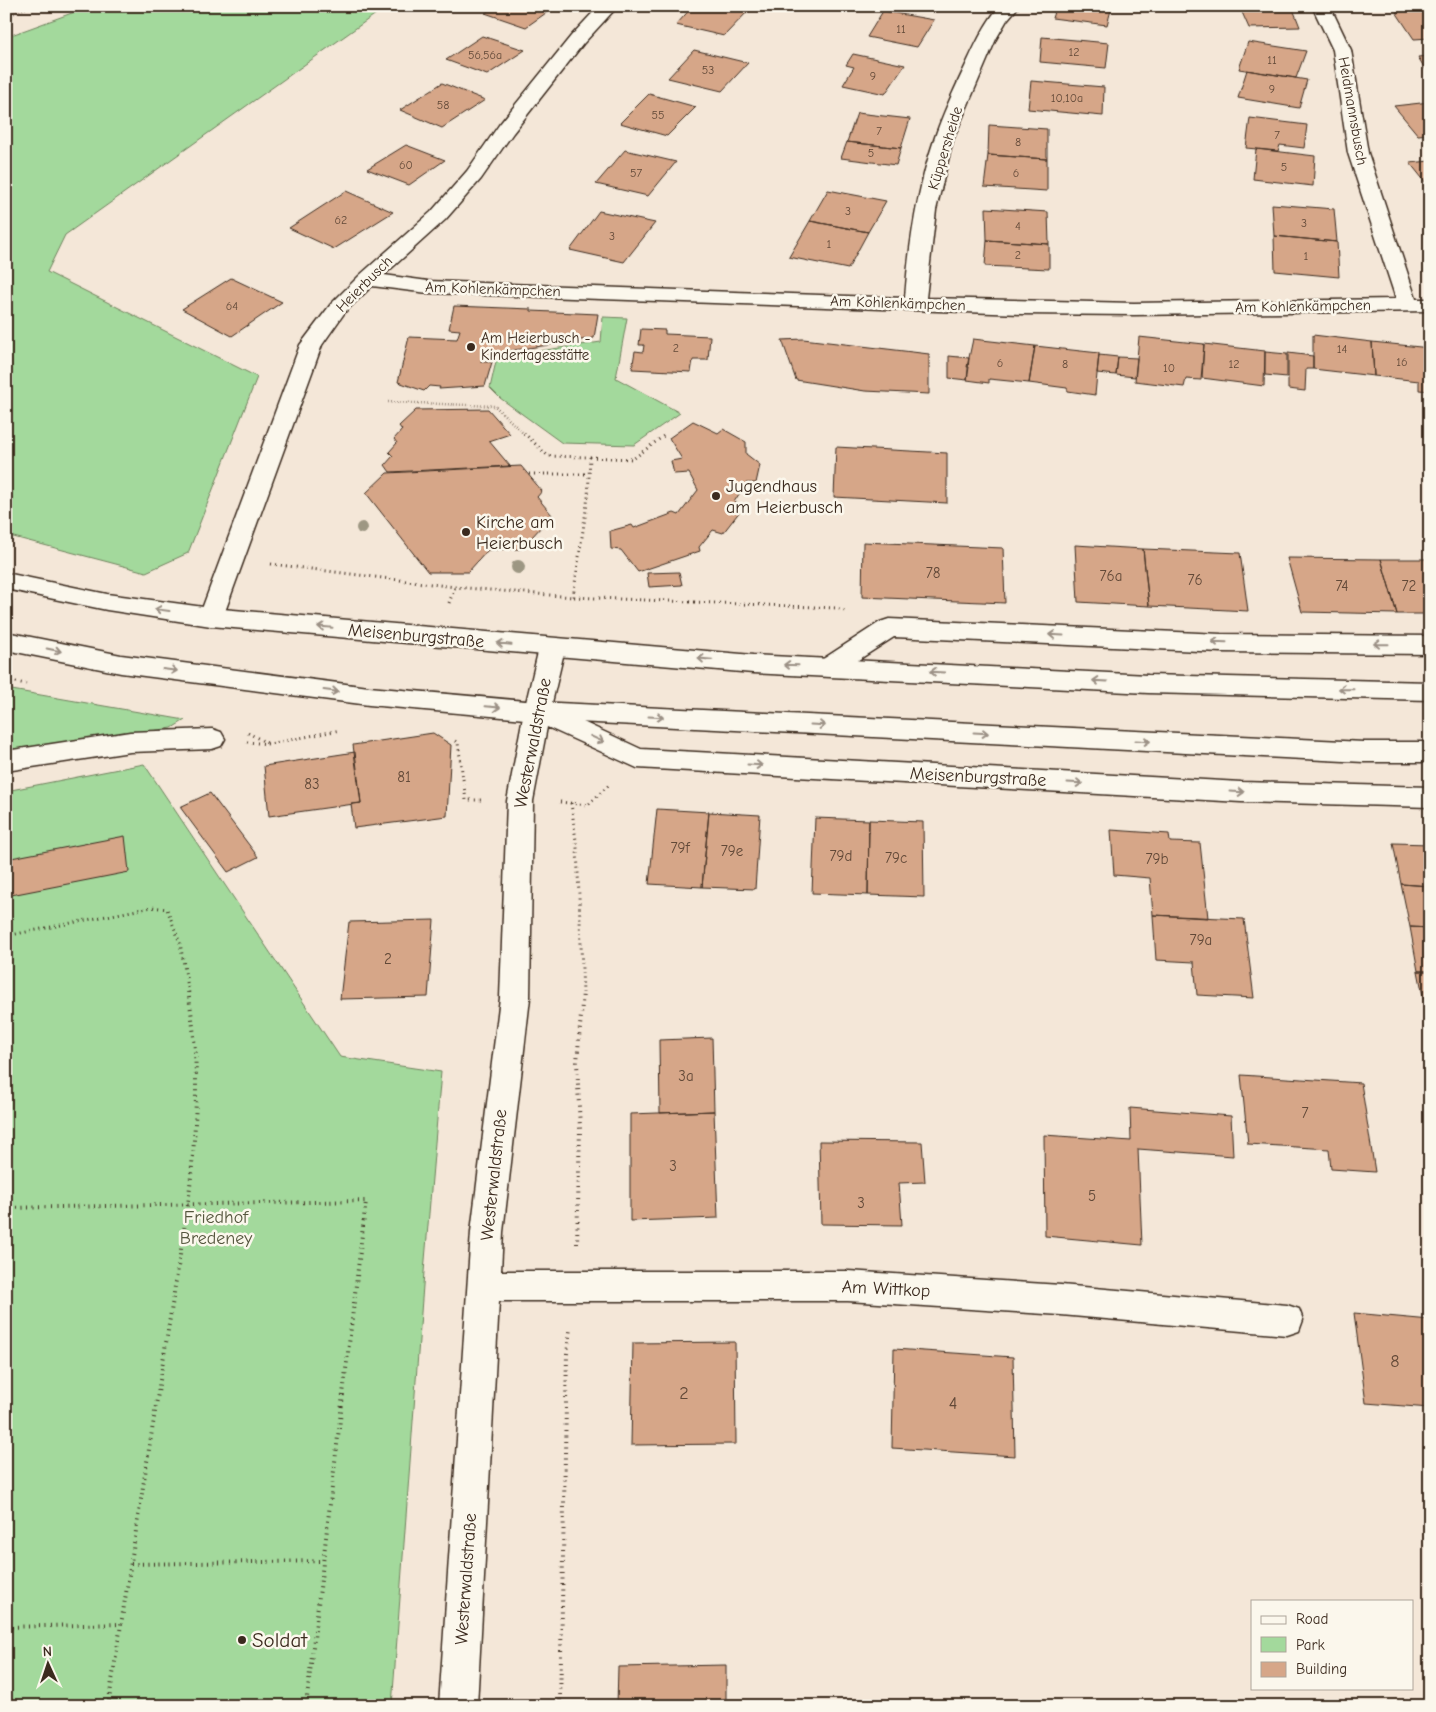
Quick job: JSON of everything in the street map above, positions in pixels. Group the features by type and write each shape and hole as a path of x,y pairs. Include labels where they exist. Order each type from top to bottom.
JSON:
{"street":[{"name":"Heierbusch","path":"210,617 312,346 338,308 367,279 438,216 474,175 506,129 578,40 609,6"},
{"name":"Küppersheide","path":"915,303 917,270 933,180 950,122 988,39 1010,6"},
{"name":"Heidmannsbusch","path":"1321,6 1342,50 1358,154 1408,305"},
{"name":"Am Kohlenkämpchen","path":"367,279 428,287 1021,308 1134,309 1430,305"},
{"name":"Meisenburgstraße","path":"6,581 106,602 210,617 753,664 829,666 1148,684 1430,691"},
{"path":"829,666 889,628 1221,643 1430,645"},
{"name":"Meisenburgstraße","path":"6,641 121,664 369,696 537,711 1364,752 1430,752"},
{"name":"Westerwaldstraße","path":"458,1706 487,1232 515,998 520,801 537,711 552,648"},
{"name":"Meisenburgstraße","path":"537,711 637,758 1241,792 1430,797"},
{"path":"6,761 130,742 212,739"},
{"name":"Am Wittkop","path":"484,1286 848,1286 1061,1300 1287,1320"}],"path":[{"path":"6,17 30,6"},
{"path":"388,402 495,406 548,456 633,459 666,434"},
{"path":"573,597 588,497 590,457"},
{"path":"529,474 588,474"},
{"path":"233,559 455,587 573,597 837,608 852,614"},
{"path":"447,609 455,587"},
{"path":"270,744 346,728"},
{"path":"451,739 458,743 466,800 477,800"},
{"path":"558,802 588,805 637,758"},
{"path":"572,803 577,848 582,1003 577,1062 580,1129 576,1252"},
{"path":"6,936 152,907 167,909 173,920 181,950 193,1016 197,1064 196,1134 188,1205 108,1706"},
{"path":"6,1208 366,1202 306,1706"},
{"path":"560,1706 567,1354 570,1327"},
{"path":"131,1564 322,1561"},
{"path":"6,1627 121,1624"}],"green space":[{"path":"91,6 387,6 65,235 47,272 257,377 188,553 146,572 6,535 6,37"},
{"path":"603,317 627,318 616,378 680,413 634,445 562,443 500,398 490,388 497,357 601,342"},
{"path":"6,689 185,720 172,728 6,753"},
{"name":"Friedhof Bredeney","path":"144,764 340,1057 441,1072 424,1272 392,1706 6,1706 6,791"}],"building":[{"path":"495,6 556,6 526,27 485,13"},
{"path":"693,6 739,6 750,9 724,36 676,25"},
{"path":"1056,6 1112,6 1107,25 1052,18"},
{"path":"1240,6 1291,6 1293,9 1241,10"},
{"path":"1293,9 1300,27 1249,28 1241,10"},
{"path":"1430,10 1430,38 1414,39 1396,12"},
{"path":"883,11 934,20 917,47 867,37"},
{"path":"482,36 525,50 487,75 446,60"},
{"path":"1042,37 1109,43 1106,68 1040,62"},
{"path":"1248,42 1306,51 1296,78 1239,69"},
{"path":"694,50 748,63 722,91 668,78"},
{"path":"853,54 905,65 885,94 843,85 854,67 846,65"},
{"path":"1430,56 1430,77 1418,57"},
{"path":"1247,70 1307,80 1299,108 1238,98"},
{"path":"1031,81 1104,87 1103,116 1028,109"},
{"path":"442,83 485,100 442,128 400,110"},
{"path":"649,94 696,107 667,136 620,123"},
{"path":"1430,102 1430,134 1418,135 1394,106"},
{"path":"857,113 910,119 901,148 847,142"},
{"path":"1250,118 1307,125 1304,148 1280,145 1278,151 1246,148"},
{"path":"989,125 1047,129 1047,159 988,155"},
{"path":"847,142 901,148 896,165 841,158"},
{"path":"406,145 445,160 409,185 367,169"},
{"path":"1256,149 1315,156 1313,186 1253,179"},
{"path":"625,150 676,162 648,196 596,184"},
{"path":"988,155 1047,159 1047,191 984,187"},
{"path":"1430,161 1430,188 1410,163"},
{"path":"828,190 886,201 868,232 810,221"},
{"path":"346,191 393,212 334,249 289,228"},
{"path":"1272,204 1334,209 1337,242 1274,236"},
{"path":"986,208 1048,212 1049,244 987,240"},
{"path":"599,211 655,223 624,262 570,250"},
{"path":"810,221 868,232 848,269 789,257"},
{"path":"1274,236 1337,242 1339,277 1275,271"},
{"path":"987,240 1049,244 1049,269 985,266"},
{"path":"231,278 282,302 232,336 182,309"},
{"name":"Am Heierbusch - Kindertagesstätte","path":"454,306 598,314 594,338 483,355 481,362 492,362 485,386 439,389 440,387 429,386 424,391 398,382 409,337 457,339 460,330 449,329"},
{"path":"641,329 665,330 665,334 710,336 708,360 693,360 691,372 632,369 635,351 643,352 644,345 639,345"},
{"path":"1313,335 1372,342 1374,376 1313,369"},
{"path":"1139,337 1204,344 1201,380 1186,379 1184,387 1135,381"},
{"path":"803,339 929,354 929,394 865,391 796,380 782,340"},
{"path":"973,339 1035,346 1029,383 989,379 989,383 967,380 969,367 967,367"},
{"path":"1372,342 1430,348 1430,391 1419,390 1419,381 1374,376"},
{"path":"1204,344 1265,351 1264,386 1202,378"},
{"path":"1035,346 1099,353 1095,395 1068,391 1067,388 1029,383"},
{"path":"1265,352 1287,354 1287,377 1265,375"},
{"path":"1288,353 1313,356 1313,369 1306,369 1305,391 1288,389"},
{"path":"1099,355 1118,357 1116,375 1097,373"},
{"path":"949,356 969,358 967,380 949,378"},
{"path":"1118,357 1137,358 1135,377 1116,375"},
{"name":"Kirche am Heierbusch","path":"488,409 510,434 489,441 510,466 390,472 385,465 393,456 389,452 397,443 394,439 402,430 399,426 416,410"},
{"name":"Jugendhaus am Heierbusch","path":"693,421 718,433 723,429 746,442 746,454 760,465 756,483 746,483 734,502 744,506 723,533 713,530 699,547 700,551 638,572 621,550 611,549 610,531 632,525 634,528 674,513 679,515 698,490 689,473 674,474 671,461 682,459 669,438"},
{"path":"836,447 947,453 947,503 834,497"},
{"name":"Kirche am Heierbusch","path":"521,466 542,491 537,497 552,515 521,549 488,550 468,572 428,572 366,493 387,473"},
{"path":"863,542 1003,548 1005,603 862,597"},
{"path":"1075,545 1143,549 1149,606 1078,602"},
{"path":"1143,549 1240,553 1248,611 1149,606"},
{"path":"1287,558 1381,559 1397,614 1302,612"},
{"path":"1381,559 1430,559 1430,614 1397,614"},
{"path":"679,572 682,585 649,587 647,573"},
{"path":"433,733 451,745 447,816 354,828 351,804 361,803 353,745"},
{"path":"355,752 361,803 269,816 264,766"},
{"path":"210,793 258,857 228,872 180,807"},
{"path":"657,809 709,812 702,887 649,884"},
{"path":"709,812 760,815 755,889 702,887"},
{"path":"815,818 869,820 868,895 812,893"},
{"path":"869,820 923,822 924,897 868,895"},
{"path":"1111,830 1169,834 1170,842 1200,843 1208,918 1153,915 1150,878 1114,875"},
{"path":"125,836 129,872 6,896 6,859"},
{"path":"1393,843 1430,844 1430,886 1401,884"},
{"path":"1401,884 1430,886 1430,928 1410,927"},
{"path":"1153,915 1244,919 1254,998 1197,995 1194,962 1156,960"},
{"path":"434,920 428,997 340,999 349,922"},
{"path":"1410,927 1430,928 1430,971 1418,971"},
{"path":"1418,971 1430,971 1430,1016 1427,1016"},
{"path":"712,1038 714,1111 660,1113 659,1040"},
{"path":"1241,1075 1361,1083 1375,1172 1331,1169 1329,1149 1248,1144"},
{"path":"1130,1108 1231,1116 1233,1156 1138,1149 1142,1245 1045,1236 1044,1135 1131,1141"},
{"path":"714,1111 718,1218 630,1221 630,1114"},
{"path":"819,1141 922,1142 925,1182 899,1183 902,1225 821,1224"},
{"path":"1354,1313 1430,1320 1430,1408 1366,1403"},
{"path":"735,1342 736,1444 631,1445 633,1343"},
{"path":"894,1349 1013,1357 1015,1456 892,1448"},
{"path":"726,1665 726,1706 617,1706 618,1667"}],"place":[{"name":"Am Heierbusch - Kindertagesstätte","path":"471,347"},
{"name":"Jugendhaus am Heierbusch","path":"716,496"},
{"name":"Kirche am Heierbusch","path":"466,532"},
{"name":"Soldat","path":"242,1640"}]}
